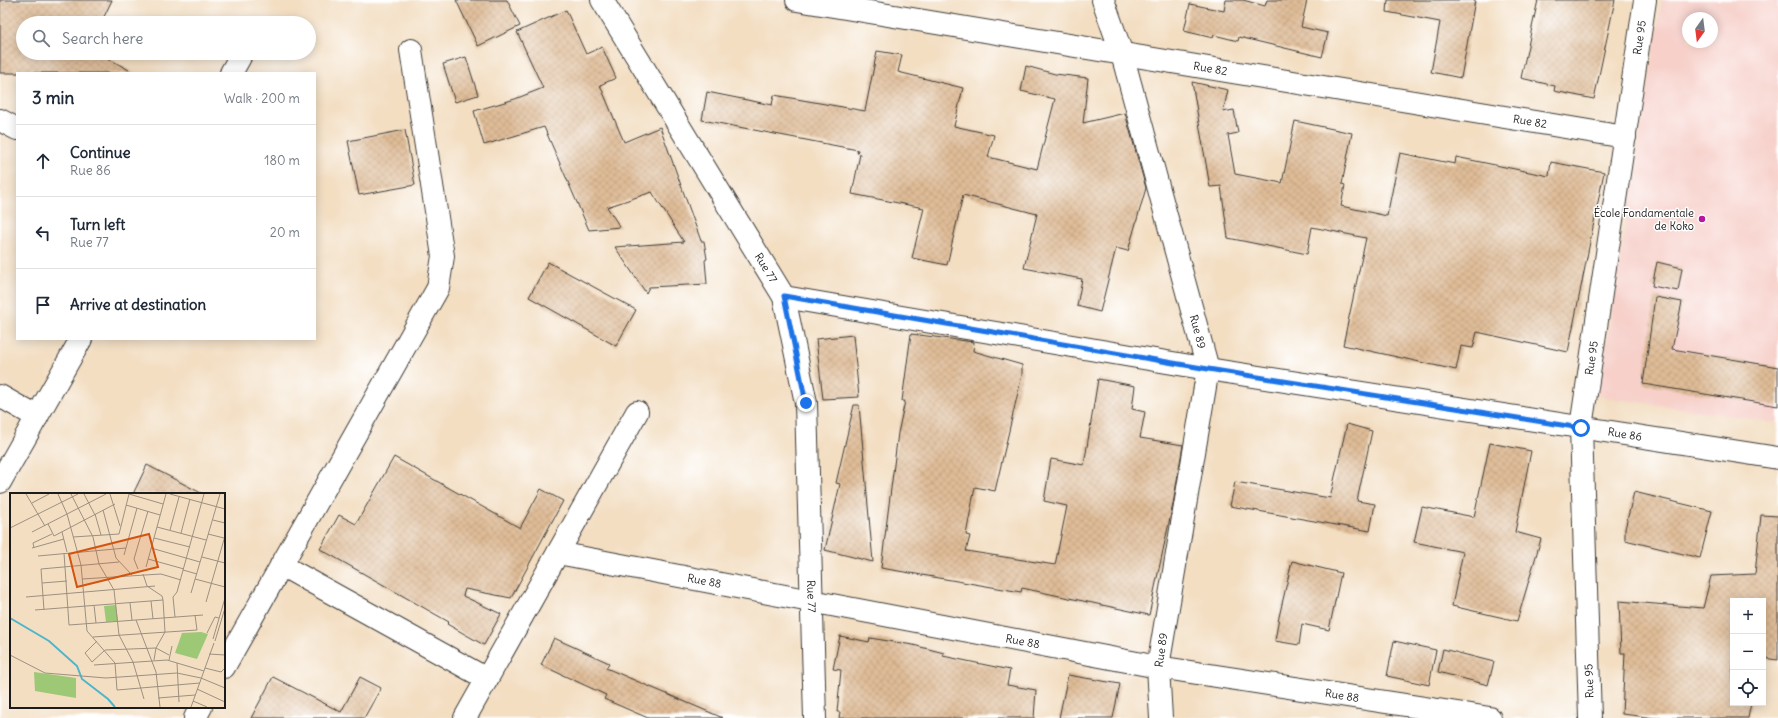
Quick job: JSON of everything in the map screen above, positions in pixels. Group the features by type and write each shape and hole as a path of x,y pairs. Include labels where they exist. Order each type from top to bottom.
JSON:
{"street":[{"name":"Rue 77","path":"602,0 784,296 806,403 816,718"},
{"name":"Rue 82","path":"797,0 1625,137"},
{"name":"Rue 89","path":"1103,0 1122,54 1208,369 1158,666 1161,718"},
{"name":"Rue 95","path":"1590,718 1581,428 1645,0"},
{"path":"225,665 438,288 444,256 411,50"},
{"path":"0,120 16,128"},
{"name":"Rue 86","path":"784,296 1208,369 1778,458"},
{"path":"0,482 80,340"},
{"path":"0,396 37,417"},
{"path":"465,718 637,412"},
{"name":"Rue 88","path":"558,553 1158,666 1490,718"},
{"path":"282,565 486,679"},
{"path":"195,718 200,708"}],"shaded area":[{"name":"École Fondamentale de Koko","path":"1662,0 1778,0 1778,423 1598,396"}],"building":[{"path":"0,0 112,0 104,16 16,16 16,60 111,60 132,72 0,73"},
{"path":"456,0 507,0 520,26 478,46"},
{"path":"1226,0 1243,0 1265,6 1267,0 1307,0 1301,27 1328,33 1322,57 1239,37 1238,41 1214,35 1213,38 1184,31 1190,4 1224,11"},
{"path":"1388,0 1475,0 1461,78 1431,72 1440,22 1387,12"},
{"path":"1538,0 1615,0 1594,99 1554,91 1555,86 1521,78"},
{"path":"566,10 586,54 602,47 616,78 600,85 624,142 660,127 701,241 704,241 707,259 705,260 707,284 649,287 646,293 615,247 684,242 652,192 607,207 620,227 589,230 544,127 484,145 474,111 515,99 543,88 517,32"},
{"path":"877,51 902,55 898,72 963,88 954,126 994,135 988,157 1037,169 1055,99 1021,91 1026,66 1055,74 1088,78 1083,123 1125,113 1146,188 1128,251 1116,248 1100,312 1077,306 1082,279 1024,268 1037,214 963,195 947,265 912,258 924,208 852,194 860,154 857,153 858,150 702,120 707,92 772,105 774,95 865,111"},
{"path":"466,57 478,95 455,102 443,64"},
{"path":"1192,82 1228,90 1223,112 1234,110 1238,133 1228,135 1235,174 1282,183 1295,121 1352,133 1342,184 1345,185 1341,206 1387,216 1400,153 1455,164 1456,157 1549,176 1551,162 1604,172 1568,352 1477,332 1473,348 1461,346 1456,370 1343,345 1366,238 1312,227 1307,254 1228,238 1221,186 1210,187"},
{"path":"405,130 415,185 359,195 348,141"},
{"path":"548,262 636,310 616,346 529,297"},
{"path":"1657,262 1682,268 1678,291 1652,286"},
{"path":"1655,297 1682,302 1672,349 1778,367 1778,406 1643,384"},
{"path":"911,334 974,342 973,351 1022,365 1022,375 995,491 975,487 966,535 970,536 966,551 1055,565 1067,506 1044,501 1051,459 1084,465 1098,379 1135,386 1132,409 1145,412 1140,438 1183,445 1173,504 1149,615 1022,588 1021,592 881,568 898,433 905,401 902,401"},
{"path":"853,335 859,397 823,399 816,339"},
{"path":"854,405 859,405 873,562 825,550 840,484 836,483"},
{"path":"1347,424 1372,431 1357,501 1375,504 1370,531 1230,506 1235,482 1330,498"},
{"path":"1490,443 1531,451 1515,532 1541,539 1517,621 1452,606 1463,552 1414,542 1422,507 1474,517"},
{"path":"394,457 520,528 541,489 563,501 511,598 465,589 463,596 501,614 484,645 447,624 449,622 320,549 339,515 356,524"},
{"path":"147,465 201,493 133,493"},
{"path":"1634,492 1712,511 1700,558 1625,540 1625,529"},
{"path":"1761,515 1778,516 1778,660 1766,658 1766,598 1730,598 1730,706 1750,706 1748,718 1655,718 1622,714 1625,653 1621,653 1619,601 1703,608 1711,576 1755,574"},
{"path":"1292,561 1341,573 1329,630 1302,624 1299,645 1275,641"},
{"path":"840,636 869,642 870,638 913,645 944,653 943,656 1010,670 1007,685 1036,690 1034,718 839,718 840,712 837,712 841,670 833,669"},
{"path":"554,638 609,663 606,668 723,718 648,718 604,699 606,695 541,665"},
{"path":"1394,641 1436,650 1429,685 1387,676"},
{"path":"1443,649 1494,662 1488,685 1438,672"},
{"path":"1068,675 1120,684 1113,718 1059,718"},
{"path":"273,677 341,712 360,677 381,688 364,718 251,718"}],"place":[{"name":"École Fondamentale de Koko","path":"1702,219"}],"route":[{"path":"806,403 784,296 1208,369 1581,428"}]}
